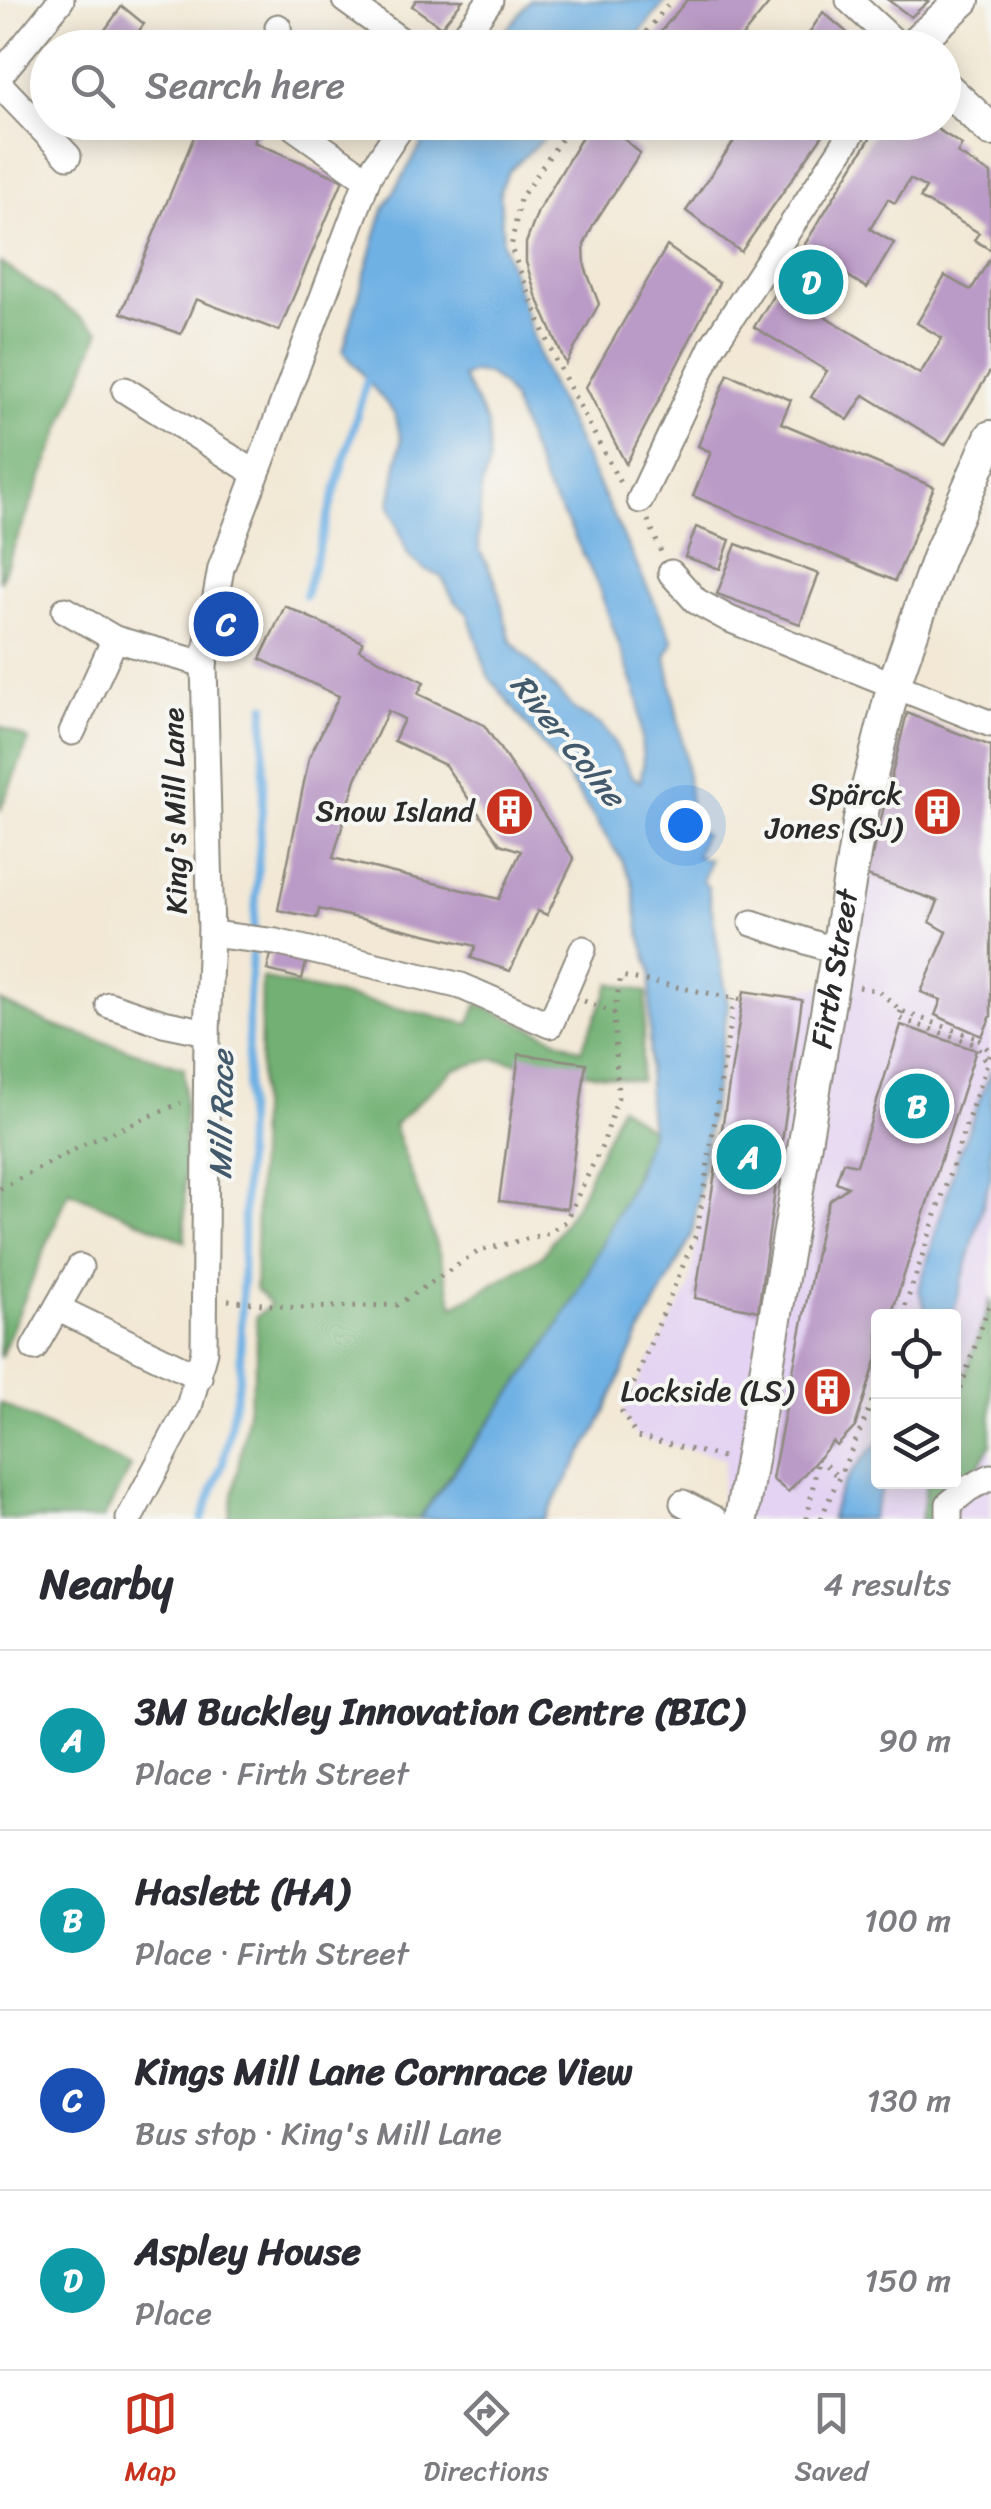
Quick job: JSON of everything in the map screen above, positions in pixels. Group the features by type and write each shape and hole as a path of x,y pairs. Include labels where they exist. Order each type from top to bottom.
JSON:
{"main road":[{"path":"930,30 963,0"},
{"path":"961,102 991,130"},
{"name":"Firth Street","path":"740,1519 860,820 894,684 938,558 991,437"}],"street":[{"path":"37,30 62,0"},
{"path":"345,0 377,9 395,30"},
{"path":"469,30 490,0"},
{"path":"849,0 882,30"},
{"path":"0,75 30,39"},
{"path":"0,84 30,116"},
{"path":"53,140 68,156"},
{"path":"312,140 367,179"},
{"name":"King's Mill Lane","path":"129,1519 189,1407 204,1352 206,1032 211,934 204,664 221,568 367,179 392,140"},
{"path":"633,498 712,347 847,140"},
{"path":"125,390 255,473"},
{"path":"670,572 696,601 729,619 991,724"},
{"path":"64,610 115,639 204,664"},
{"path":"72,732 115,639"},
{"path":"752,923 834,966"},
{"path":"211,934 276,942 461,986 550,1025 582,949"},
{"path":"109,1005 206,1032"},
{"path":"34,1348 80,1267"},
{"path":"58,1309 199,1376"},
{"path":"949,1519 949,1504 991,1477"},
{"path":"684,1503 714,1519"}],"path":[{"path":"648,30 672,0"},
{"path":"561,140 520,200 510,248 555,359 670,572"},
{"path":"834,966 879,991 901,1011 979,1038 991,1052 904,1309"},
{"path":"232,1300 297,1308 397,1305 479,1251 546,1234 565,1222 579,1199 618,1097 614,1014 620,976 743,1000"},
{"path":"563,992 614,1014"},
{"path":"734,999 697,1232 622,1412 637,1437 750,1464"},
{"path":"901,1011 898,1018 977,1044 987,1062"},
{"path":"0,1189 87,1143 206,1092"},
{"path":"957,1399 991,1299"},
{"path":"821,1519 837,1476 862,1432 873,1399"},
{"path":"807,1519 818,1458 837,1476"}],"shaded area":[{"path":"907,713 991,746 991,1519 719,1519 725,1458 637,1437 622,1412 689,1289 734,999 843,983"}],"green space":[{"path":"0,262 100,331 0,582"},
{"path":"0,726 29,740 0,811"},
{"path":"262,978 469,1024 478,1004 581,1050 611,983 647,992 640,1081 494,1059 454,1069 394,1125 454,1306 543,1255 579,1199 620,1106 651,1130 617,1216 574,1299 542,1351 419,1519 229,1519 257,1358 256,1317 270,1305 255,1288"},
{"path":"0,1001 52,1025 184,1068 185,1241 69,1191 0,1358"},
{"path":"991,1299 991,1444 949,1519 921,1519 926,1489 961,1489 961,1387"},
{"path":"0,1403 131,1467 103,1519 0,1519"}],"water":[{"path":"530,0 667,0 642,30 506,30"},
{"name":"River Colne","path":"424,140 542,140 509,171 500,190 503,244 545,373 673,641 666,657 685,755 692,827 704,834 696,856 709,859 703,881 708,888 728,1005 692,1235 636,1342 598,1427 544,1519 419,1519 541,1353 573,1302 634,1180 651,1130 651,971 640,935 632,881 621,859 565,774 488,676 468,614 454,600 441,576 425,570 408,555 390,505 401,440 395,414 343,351 383,210","holes":["473,372 487,374 502,385 512,400 546,488 599,588 639,701 643,766 640,782 631,775 601,725 576,711 511,641 495,580 480,551 478,538 481,490 489,463 488,425 463,377"]},
{"path":"991,1070 991,1175 955,1309 925,1309 919,1290 957,1159"},
{"path":"871,1451 871,1489 882,1489 871,1519 831,1519 843,1487"}],"building":[{"path":"416,0 463,0 441,27 412,6"},
{"path":"687,0 772,0 748,30 662,30"},
{"path":"888,0 930,0 911,17"},
{"path":"122,6 144,24 140,30 105,30"},
{"path":"823,12 844,30 811,30"},
{"path":"193,140 255,140 343,180 279,331 196,299 181,334 121,313"},
{"path":"580,140 625,140 640,153 584,245 585,267 599,304 566,364 526,262 526,243 538,211"},
{"path":"735,140 819,140 741,252 686,211"},
{"path":"869,140 954,140 962,145 957,153 991,174 991,250 974,240 979,233 920,198 926,188 910,179 895,203 888,199 870,229 894,243 867,288 845,274 821,314 920,374 942,338 917,323 945,276 971,290 991,257 991,370 945,445 864,395 848,420 811,397 827,371 754,327"},
{"path":"667,246 719,283 626,464 586,387"},
{"path":"728,374 791,400 781,423 934,487 895,581 693,496 711,452 698,446"},
{"path":"696,527 730,540 720,569 685,557"},
{"path":"736,544 819,574 800,624 717,594"},
{"name":"Snow Island","path":"285,606 363,642 359,650 424,682 418,694 484,725 574,859 547,915 538,911 510,971 471,958 476,946 319,909 317,918 278,910 309,758 339,696 260,659","holes":["388,711 404,719 394,741 445,765 500,844 521,851 499,899 333,858 356,779"]},
{"name":"Spärck Jones (SJ)","path":"907,713 991,746 991,1016 982,1036 935,1015 941,1000 921,992 947,932 930,922 938,901 867,876"},
{"path":"272,951 307,959 302,979 267,970"},
{"path":"744,991 802,1000 758,1311 695,1298"},
{"path":"901,1025 976,1050 893,1309 871,1309 871,1377 855,1427 837,1446 833,1442 788,1492 772,1479 821,1227 830,1200 848,1187 836,1182 843,1162 857,1165"},
{"path":"519,1054 586,1063 567,1209 499,1201"}],"waterway":[{"name":"Mill Race","path":"305,596 367,380"},
{"name":"Mill Race","path":"202,1519 223,1463 240,1375 249,999 265,706"}],"place":[{"name":"Aspley House","path":"811,282"},
{"name":"Kings Mill Lane Cornrace View","path":"226,624"},
{"name":"Snow Island","path":"509,811"},
{"name":"Spärck Jones (SJ)","path":"937,811"},
{"name":"Haslett (HA)","path":"917,1106"},
{"name":"3M Buckley Innovation Centre (BIC)","path":"749,1157"},
{"name":"Lockside (LS)","path":"828,1391"}]}
